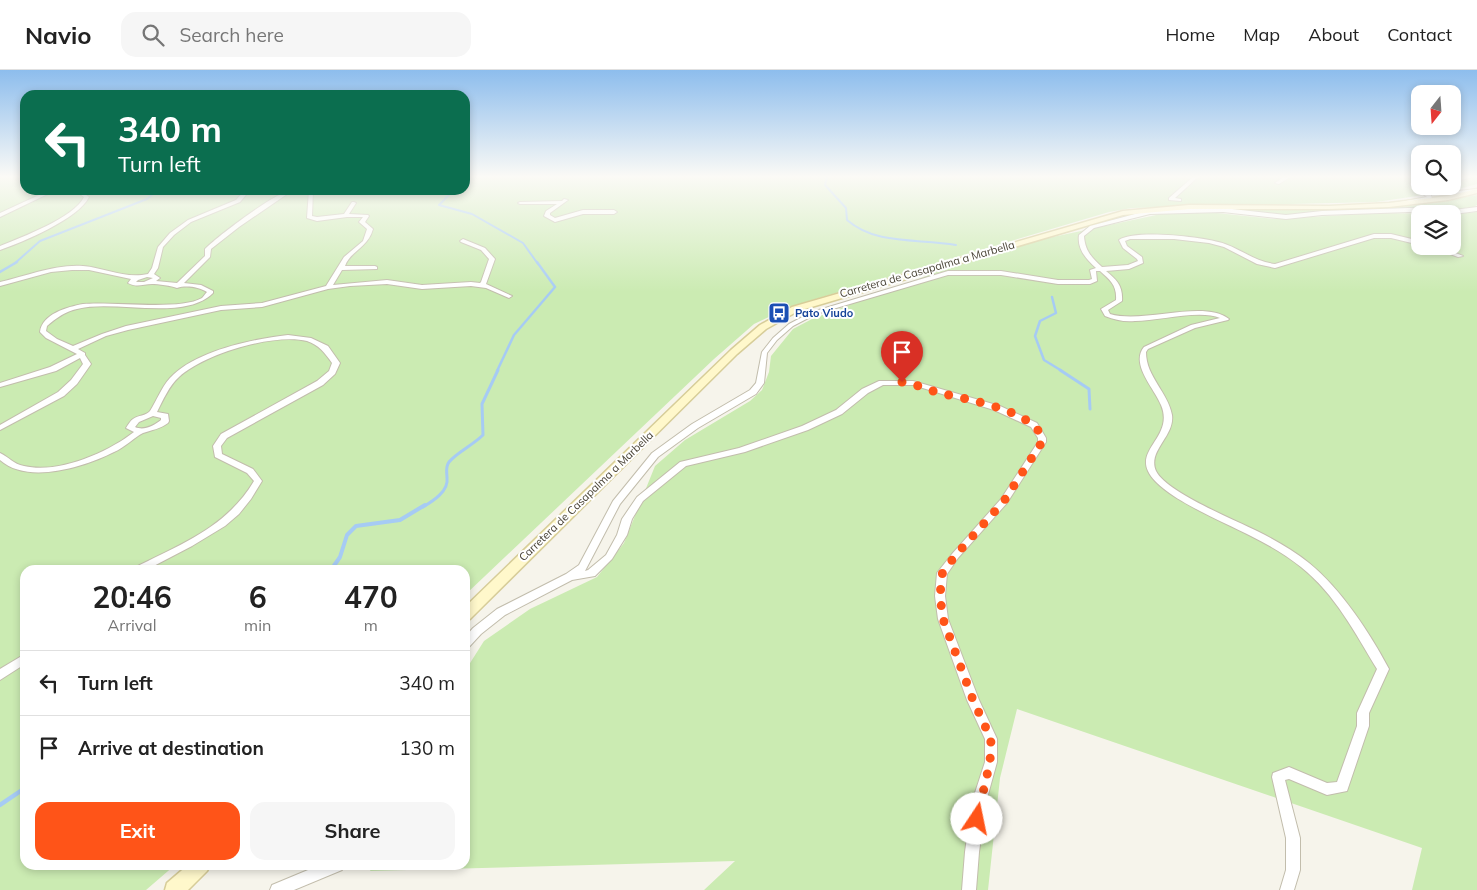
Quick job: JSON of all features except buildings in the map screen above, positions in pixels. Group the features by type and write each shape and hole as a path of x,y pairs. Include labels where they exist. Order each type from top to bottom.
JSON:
{"main road":[{"name":"Carretera de Casapalma a Marbella","path":"470,610 734,352 762,328 783,315 852,291 1110,215"},
{"path":"174,890 196,870"}],"street":[{"path":"0,248 66,215"},
{"path":"136,278 131,283 141,285 151,279 160,248 167,239 190,219 200,215"},
{"path":"177,286 204,262 208,256 208,249 253,215"},
{"path":"309,215 309,217 317,219 345,215"},
{"path":"328,287 337,272 342,268 344,260 367,240 370,229 362,222 366,216 352,215"},
{"path":"547,215 555,220 572,215"},
{"path":"1137,215 1092,227 1080,236 1080,245 1086,257 1108,274 1120,292 1119,301 1104,309 1104,313 1110,317 1143,319 1204,314 1219,315 1226,319 1193,326 1146,348 1143,352 1147,369 1168,416 1167,428 1162,440 1150,456 1150,465 1154,475 1182,497 1292,556 1321,578 1341,604 1383,669 1364,713 1363,726 1342,787 1327,789 1289,772 1278,777 1292,838 1293,870 1287,890"},
{"path":"1269,215 1286,217 1302,215"},
{"path":"470,639 500,612 570,577 583,567 616,503 655,455 695,426 754,392 760,383 764,353 791,325 814,314 948,273 1001,273 1058,282 1082,283 1094,280 1093,270 1098,268 1129,267 1141,262 1140,258 1125,247 1122,240 1129,237 1208,240 1224,245 1261,265 1275,266 1374,236 1391,236 1411,240"},
{"path":"463,241 483,249 492,259 484,283 481,285"},
{"path":"0,284 44,272 73,268 112,272 136,278"},
{"path":"342,268 375,268"},
{"path":"0,428 61,394 88,364 83,354 74,348 51,339 43,332 44,324 59,313 87,305 181,305 199,301 210,296 212,292 206,287 177,286 151,279"},
{"path":"74,348 104,334 126,328 222,308 262,305 328,287 373,282 422,287 452,284 481,285 509,296"},
{"path":"148,565 197,540 228,518 251,495 258,481 250,471 218,454 217,446 224,436 320,383 332,372 336,363 333,352 325,345 294,337 236,347 210,356 181,372 168,383 152,414"},
{"path":"0,385 53,369 83,354"},
{"path":"570,577 591,573 609,557 622,535 627,519 640,499 683,464 742,450 806,428 839,412 865,391 882,382 913,383 997,408 1034,425 1042,438 1042,442 1004,501 955,556 942,574 940,596 943,619 973,700 991,739 990,762 980,802 972,852 969,890"},
{"path":"152,414 165,416 165,421 152,429 140,431 132,430 130,425 136,420 152,414"},
{"path":"0,456 5,463 14,468 34,470 59,468 91,459 122,446 140,431"},
{"path":"0,675 20,661"},
{"path":"277,890 324,870"}],"green space":[{"path":"0,215 1098,215 792,306 754,324 714,359 470,590 470,565 20,565 20,870 169,870 146,890 0,890"},
{"path":"1155,215 1239,215 1275,219 1340,215 1411,215 1411,255 1461,255 1461,215 1477,215 1477,890 1412,890 1422,848 1017,709 1000,778 988,890 704,890 735,861 470,868 470,663 484,641 530,609 597,577 624,543 655,466 685,440 750,401 762,390 769,372 771,356 793,329 812,319 958,264 1048,238"},
{"path":"370,870 406,870 370,871"}],"waterway":[{"path":"15,263 40,241 106,215"},
{"path":"474,215 523,243 538,264"},
{"path":"847,215 847,220 871,234 899,240 956,245"},
{"path":"497,371 514,335 555,287 537,262"},
{"path":"0,272 15,263"},
{"path":"1052,297 1056,313 1040,321 1035,336 1044,360 1062,371"},
{"path":"423,507 446,487 449,462 483,435 482,404 498,370"},
{"path":"1060,370 1089,389 1090,409"},
{"path":"334,565 340,557 347,535 356,526 400,520 425,505"},
{"path":"0,805 20,791"}],"place":[{"name":"Pato Viudo","path":"779,313"}],"route":[{"path":"902,382 913,383 936,392 973,401 1012,414 1034,425 1042,438 1042,442 1004,501 955,556 942,574 940,596 943,619 973,700 991,739 990,762 977,819"}]}
